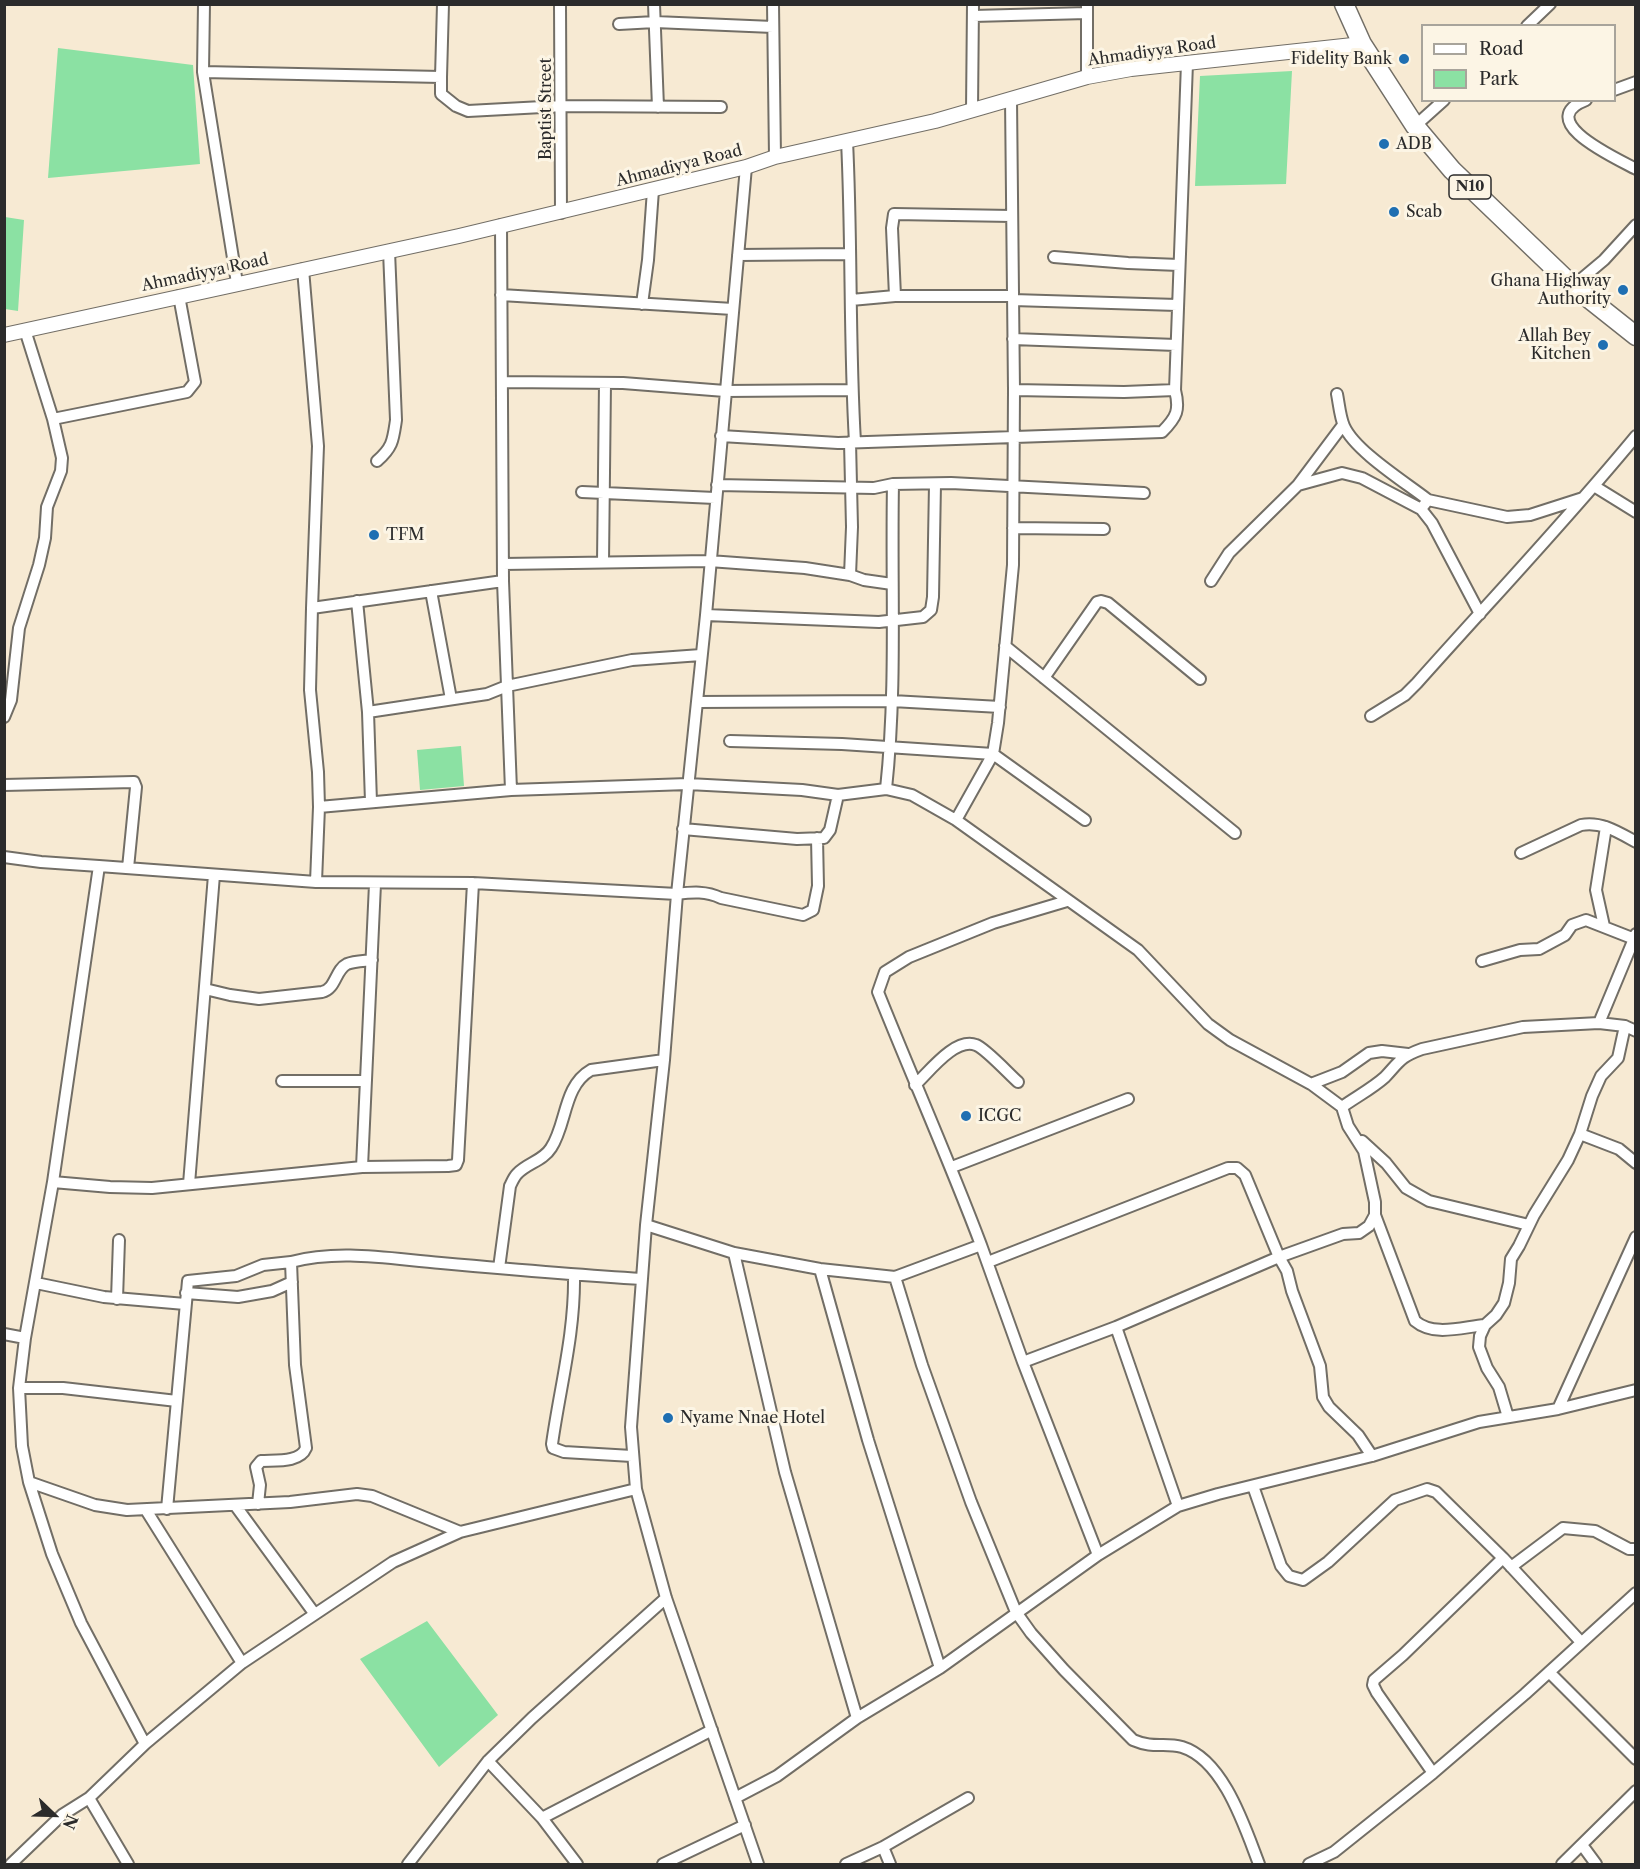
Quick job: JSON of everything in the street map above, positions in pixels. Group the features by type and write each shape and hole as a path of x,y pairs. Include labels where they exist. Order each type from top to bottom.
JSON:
{"highway":[{"name":"N10","path":"1344,4 1362,44 1415,126 1452,170 1573,286 1635,336"}],"street":[{"path":"204,4 203,72 237,283"},
{"path":"443,4 441,94 456,106 468,111 561,105 721,107"},
{"name":"Baptist Street","path":"560,4 561,213"},
{"path":"654,4 658,107"},
{"path":"773,4 775,157"},
{"path":"1529,24 1550,4"},
{"path":"972,110 973,10 1087,9 1087,77"},
{"path":"619,24 655,22 773,27"},
{"name":"Ahmadiyya Road","path":"4,335 561,213 746,167 775,157 935,121 1087,77 1131,69 1362,44"},
{"path":"721,436 853,442 1162,432 1177,412 1178,403 1175,390 1176,345 1186,63"},
{"path":"203,72 441,77"},
{"path":"1616,89 1635,82"},
{"path":"956,820 993,754 1000,707 1013,565 1011,99"},
{"path":"1415,126 1442,102"},
{"path":"1581,102 1576,104 1570,112 1569,121 1572,128 1587,142 1635,169"},
{"path":"847,141 853,442 850,575"},
{"path":"746,167 709,561 706,615 677,894 664,1060 646,1224 631,1427 636,1489 666,1598 758,1864"},
{"path":"642,304 653,190"},
{"path":"895,296 892,228 894,214 1012,216"},
{"path":"501,225 503,581 511,790"},
{"path":"1573,286 1604,260 1635,225"},
{"path":"377,461 388,451 393,441 396,420 389,250"},
{"path":"738,255 849,254"},
{"path":"1054,257 1179,265"},
{"path":"303,269 318,446 310,690 319,807 316,882"},
{"path":"501,295 733,309"},
{"path":"52,419 187,392 192,389 195,382 179,296"},
{"path":"851,300 895,296 1178,305"},
{"path":"4,717 12,700 20,628 45,538 47,507 61,471 62,458 25,330"},
{"path":"1013,339 1176,345"},
{"path":"502,382 605,383 725,391 852,390"},
{"path":"603,562 605,383"},
{"path":"1014,390 1124,392 1175,390"},
{"path":"1337,394 1343,425 1350,437 1425,505 1432,523 1480,614"},
{"path":"1211,581 1229,553 1299,485 1343,425"},
{"path":"1371,716 1405,694 1584,498 1635,436"},
{"path":"1299,485 1342,473 1362,478 1425,505 1507,517 1530,514 1584,498"},
{"path":"717,485 874,488 893,484 1013,485 1144,493"},
{"path":"886,789 894,622 893,484"},
{"path":"706,615 894,622 923,617 932,610 935,484"},
{"path":"1594,486 1635,512"},
{"path":"582,492 715,498"},
{"path":"1013,528 1104,529"},
{"path":"503,564 709,561 831,570 864,580 892,584"},
{"path":"312,608 503,581"},
{"path":"430,591 451,699"},
{"path":"357,601 368,712 371,802"},
{"path":"1044,678 1097,602 1101,601 1108,603 1200,679"},
{"path":"1005,646 1235,833"},
{"path":"368,712 487,694 507,686 632,660 701,655"},
{"path":"697,702 892,701 1000,707"},
{"path":"730,741 842,744 993,754 1085,820"},
{"path":"4,785 134,782 136,787 128,868"},
{"path":"319,807 511,790 688,784 802,790 838,795 886,789 912,795 956,820 1138,950 1208,1024 1230,1040 1311,1084 1342,1107 1348,1126 1364,1151 1375,1202 1375,1215 1415,1321 1423,1327 1439,1330 1485,1325"},
{"path":"683,829 797,839 824,838 830,830 838,795"},
{"path":"1521,853 1581,825 1589,824 1606,827 1635,842"},
{"path":"1604,926 1596,890 1606,827"},
{"path":"4,857 41,862 316,882 474,884 677,894 700,892 803,915 813,910 818,886 817,838"},
{"path":"99,866 53,1182 25,1338 19,1388 22,1446 29,1482 52,1554 81,1623 145,1744"},
{"path":"189,1184 214,875"},
{"path":"362,1167 375,884"},
{"path":"53,1182 142,1187 362,1167 456,1165 474,884"},
{"path":"1067,901 993,923 909,957 885,972 878,992 915,1085 952,1167 1023,1362 1098,1555"},
{"path":"1482,961 1520,950 1539,949 1565,935 1572,925 1586,920 1634,936 1599,1023"},
{"path":"205,989 259,999 328,991 348,963 372,960"},
{"path":"1342,1107 1384,1077 1398,1060 1408,1054 1523,1027 1599,1023 1630,1029 1618,1058 1601,1076 1580,1134 1511,1259 1504,1303 1485,1325 1480,1336 1479,1347 1487,1368 1499,1387 1508,1417"},
{"path":"915,1085 949,1051 965,1043 977,1045 1018,1082"},
{"path":"1311,1084 1342,1072 1369,1053 1382,1051 1408,1054"},
{"path":"499,1268 510,1186 516,1174 544,1156 552,1147 574,1086 582,1075 591,1070 664,1060"},
{"path":"282,1081 366,1081"},
{"path":"952,1167 1128,1099"},
{"path":"1353,1133 1386,1163 1406,1188 1413,1193 1429,1201 1529,1225"},
{"path":"1580,1134 1619,1149 1635,1163"},
{"path":"988,1262 1228,1168 1237,1168 1245,1174 1287,1271 1292,1291 1320,1366 1323,1397 1329,1407 1358,1436 1372,1456"},
{"path":"1023,1362 1116,1327 1279,1257 1343,1234 1359,1233 1369,1226 1375,1215"},
{"path":"646,1224 734,1253 820,1269 895,1277 981,1245"},
{"path":"1558,1409 1631,1260 1635,1237"},
{"path":"117,1299 119,1240"},
{"path":"734,1253 785,1472 857,1718"},
{"path":"167,1509 188,1281 236,1276 263,1265 317,1256 355,1255 642,1279"},
{"path":"258,1504 260,1493 256,1467 258,1463 296,1458 301,1456 306,1448 295,1365 291,1262"},
{"path":"820,1269 868,1440 940,1668"},
{"path":"574,1275 571,1342 560,1390 552,1444 556,1450 564,1452 633,1456"},
{"path":"895,1277 922,1365 970,1502 1016,1612 1031,1633 1064,1670 1133,1740 1144,1745 1185,1748 1203,1761 1226,1785 1259,1864"},
{"path":"36,1283 117,1299 238,1298 272,1291 292,1282"},
{"path":"1116,1327 1178,1506"},
{"path":"4,1334 25,1338"},
{"path":"19,1388 63,1388 177,1401"},
{"path":"735,1798 777,1776 857,1718 940,1668 1098,1555 1178,1506 1372,1456 1479,1422 1558,1409 1635,1390"},
{"path":"29,1482 110,1509 167,1509 365,1495 460,1532"},
{"path":"1253,1486 1281,1566 1290,1576 1303,1580 1336,1555 1395,1500 1427,1489 1436,1492 1507,1562 1581,1642"},
{"path":"11,1864 62,1815 89,1798 145,1744 242,1663 393,1562 460,1532 636,1489"},
{"path":"235,1505 314,1613"},
{"path":"146,1510 242,1663"},
{"path":"1433,1773 1377,1694 1373,1684 1378,1674 1403,1655 1507,1562 1563,1528 1595,1531 1635,1550"},
{"path":"1309,1864 1334,1852 1433,1773 1525,1694 1635,1593"},
{"path":"408,1864 488,1761 532,1718 666,1598"},
{"path":"1549,1672 1635,1759"},
{"path":"542,1818 712,1730"},
{"path":"488,1761 542,1818 577,1864"},
{"path":"1562,1864 1635,1791"},
{"path":"89,1798 128,1864"},
{"path":"846,1864 883,1847 968,1798"},
{"path":"663,1864 745,1825"},
{"path":"1582,1845 1596,1864"},
{"path":"883,1847 890,1864"}],"green space":[{"path":"58,48 193,65 200,164 48,178"},
{"path":"1292,71 1286,184 1195,186 1200,76"},
{"path":"5,217 24,220 18,311 5,309"},
{"path":"461,746 464,786 420,790 417,750"},
{"path":"427,1621 498,1715 439,1767 360,1659"}],"place":[{"name":"Fidelity Bank","path":"1404,59"},
{"name":"ADB","path":"1384,144"},
{"name":"Scab","path":"1394,212"},
{"name":"Ghana Highway Authority","path":"1623,290"},
{"name":"Allah Bey Kitchen","path":"1603,345"},
{"name":"TFM","path":"374,535"},
{"name":"ICGC","path":"966,1116"},
{"name":"Nyame Nnae Hotel","path":"668,1418"}]}
